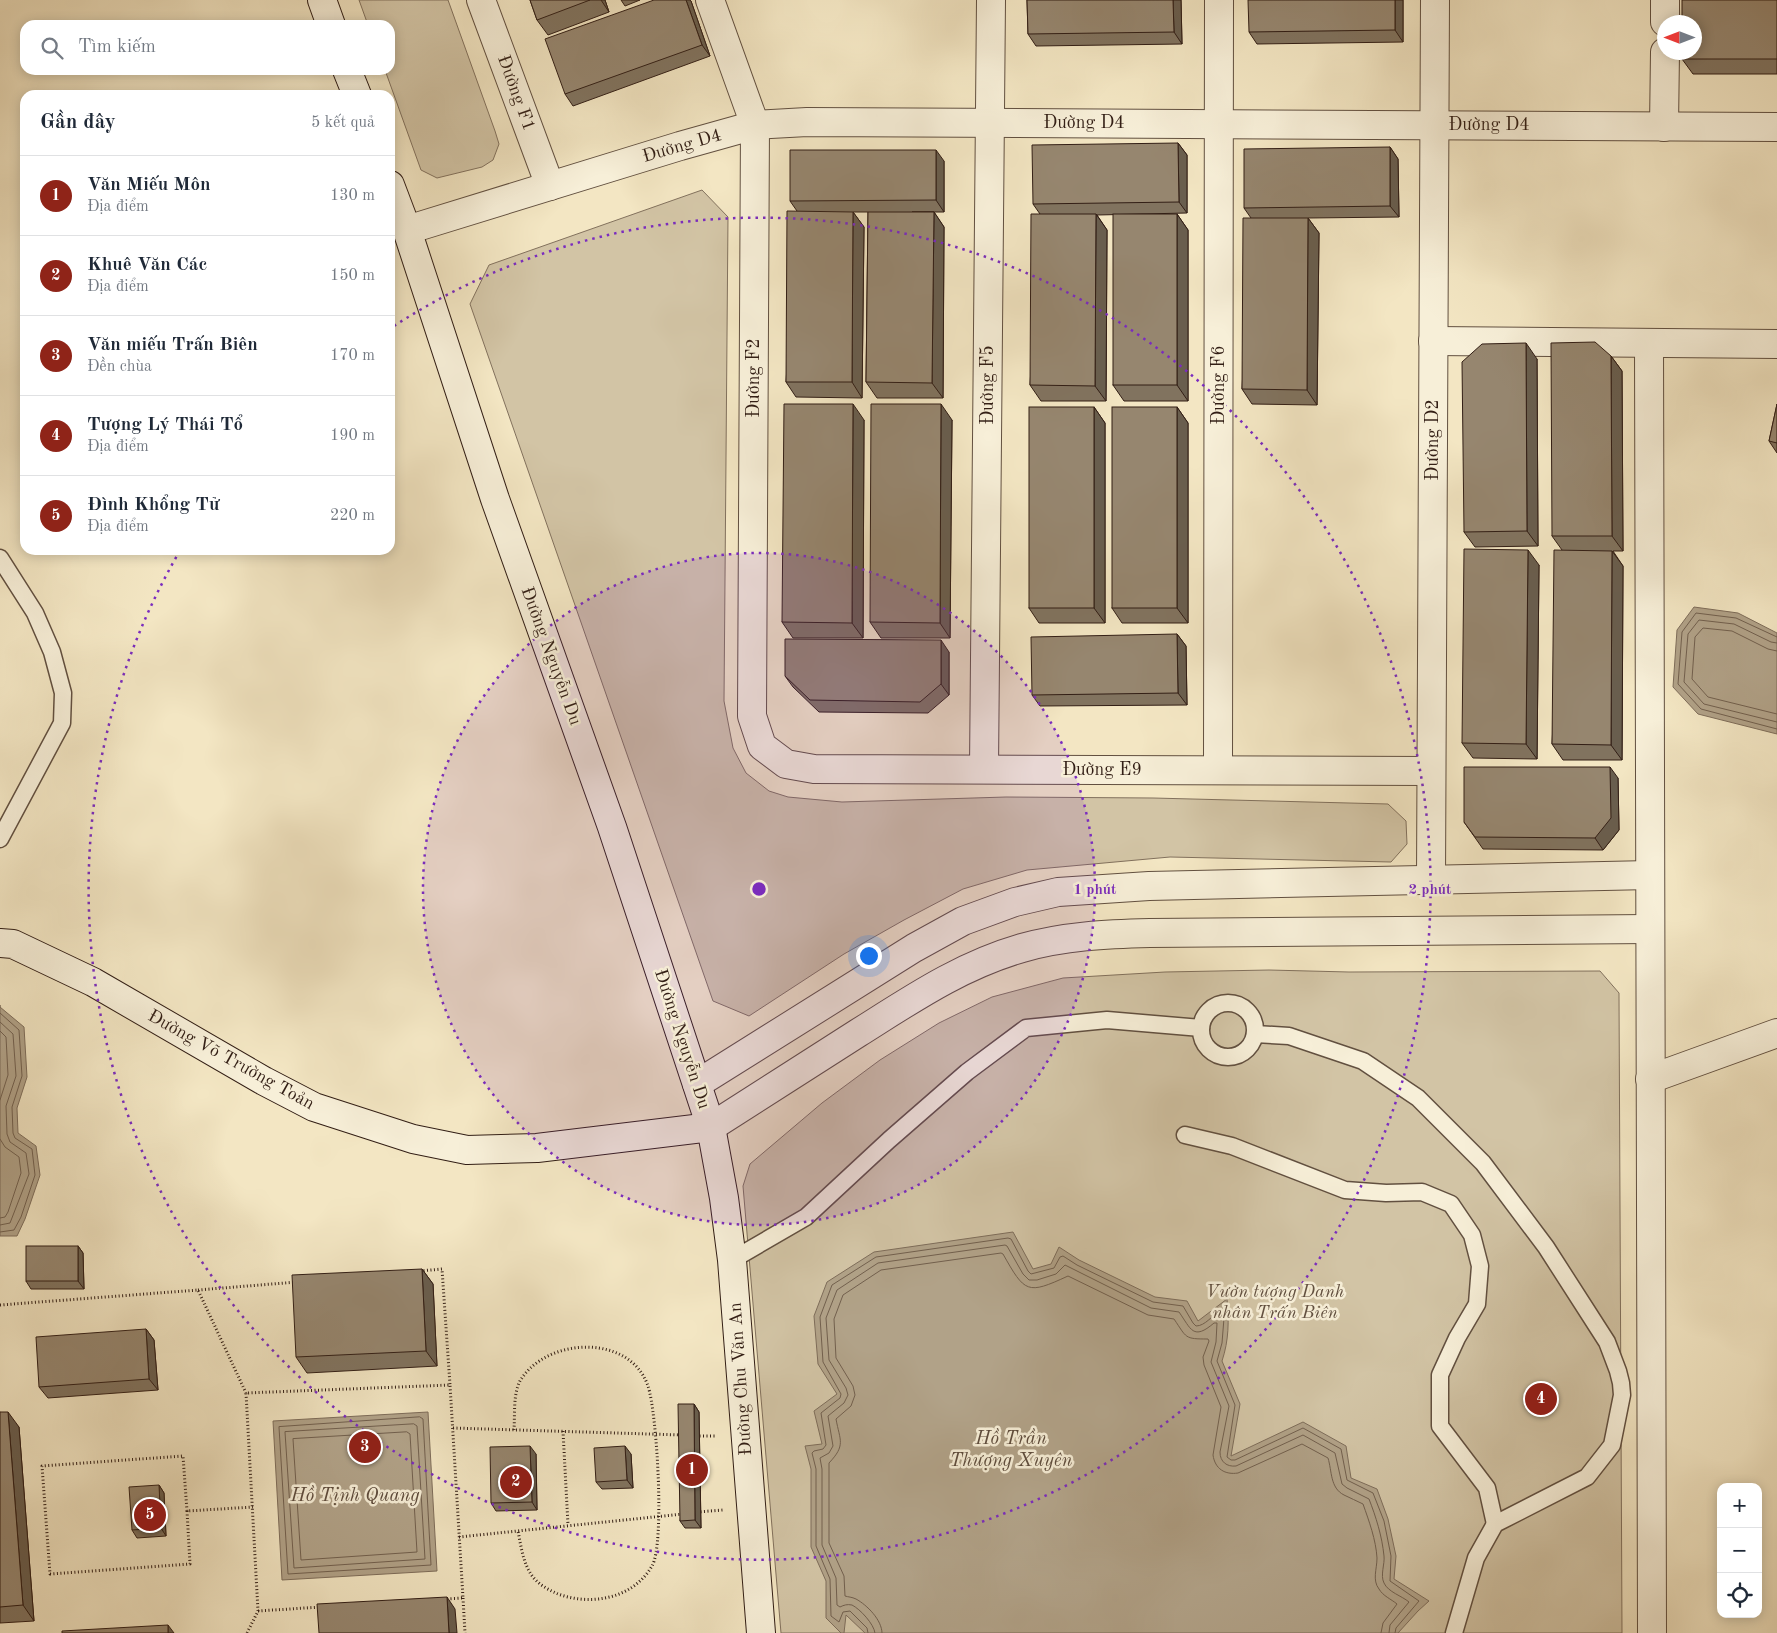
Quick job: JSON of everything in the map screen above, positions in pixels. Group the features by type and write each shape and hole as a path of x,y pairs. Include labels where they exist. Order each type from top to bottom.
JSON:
{"street":[{"path":"322,0 329,20"},
{"name":"Đường F1","path":"481,0 550,186"},
{"name":"Đường F2","path":"710,0 755,125 752,716 762,746 776,756"},
{"name":"Đường F5","path":"984,769 991,0"},
{"name":"Đường F6","path":"1218,770 1219,0"},
{"name":"Đường D2","path":"1430,880 1435,0"},
{"path":"1665,15 1666,0"},
{"path":"1664,127 1665,60"},
{"path":"350,75 355,90"},
{"name":"Đường D4","path":"407,230 755,125 808,122 990,122 1777,127"},
{"name":"Đường Nguyễn Du","path":"395,198 495,499 612,827 711,1127"},
{"path":"1433,341 1777,344"},
{"path":"1649,343 1652,1633"},
{"name":"Đường E9","path":"776,756 786,764 814,769 1431,771"},
{"path":"697,1084 914,948 963,921 1015,902 1058,892 1103,888 1650,875"},
{"path":"711,1127 937,983 983,961 1022,948 1059,939 1106,934 1150,933 1650,929"},
{"name":"Đường Võ Trường Toản","path":"0,943 13,944 93,982 256,1076 314,1107 413,1139 467,1150 537,1148 711,1127"},
{"path":"1650,1079 1777,1033"},
{"name":"Đường Chu Văn An","path":"711,1127 724,1198 732,1260 761,1633"}],"lane":[{"path":"0,558 35,613 52,652 63,693 62,722 0,839"},
{"path":"1229,1003 1240,1005 1249,1013 1254,1023 1255,1034 1252,1045 1244,1053 1233,1057 1222,1057 1213,1053 1206,1046 1202,1038 1201,1028 1203,1019 1209,1010 1218,1004 1229,1003"},
{"path":"732,1260 806,1217 889,1140 967,1072 1026,1028 1107,1020 1201,1028"},
{"path":"1255,1034 1289,1036 1363,1061 1418,1098 1483,1163 1546,1247 1607,1342 1621,1383 1622,1395 1612,1444 1587,1477 1495,1524 1476,1558 1454,1633"},
{"path":"1185,1135 1232,1146 1345,1190 1386,1193 1422,1192 1451,1204 1472,1235 1480,1266 1477,1304 1457,1338 1440,1375 1440,1426 1487,1488 1495,1524"}],"path":[{"path":"413,1272 442,1269 465,1633"},
{"path":"0,1305 305,1281"},
{"path":"198,1290 246,1393 258,1611 248,1633"},
{"path":"514,1430 515,1401 520,1382 530,1368 550,1356 586,1346 608,1349 625,1356 639,1369 648,1386 655,1434 659,1516 658,1547 652,1565 641,1581 626,1592 605,1599 586,1600 568,1597 546,1589 533,1578 524,1560 518,1531"},
{"path":"246,1393 450,1385"},
{"path":"453,1428 745,1437"},
{"path":"564,1431 568,1525"},
{"path":"183,1456 187,1511 190,1564 50,1574 42,1466 183,1456"},
{"path":"187,1511 253,1507"},
{"path":"696,1512 751,1508"},
{"path":"459,1537 687,1513"},
{"path":"443,1599 463,1598"},
{"path":"258,1611 326,1607"}],"green space":[{"path":"359,0 448,0 499,144 493,160 482,167 437,178 421,170 395,98 395,90 392,90 387,75 395,75 395,20 366,20"},
{"path":"702,190 728,217 724,701 733,748 746,773 769,791 788,797 842,802 1006,797 1153,798 1388,804 1406,821 1407,844 1391,862 1170,857 1027,870 963,889 844,954 749,1016 713,1001 470,304 489,265"},
{"name":"Vườn tượng Danh nhân Trấn Biên","path":"1269,970 1349,972 1600,971 1619,993 1622,1633 781,1633 743,1186 750,1164 822,1103 880,1060 939,1023 992,997 1063,978 1165,972"}],"water":[{"path":"1694,607 1738,613 1777,633 1777,734 1698,714 1673,687 1677,630"},
{"path":"0,1007 24,1027 27,1077 17,1108 18,1133 36,1146 40,1175 17,1236 0,1236"},
{"name":"Hồ Trần Thượng Xuyên","path":"1013,1232 1033,1269 1051,1264 1059,1247 1079,1260 1155,1297 1187,1301 1198,1321 1227,1299 1228,1330 1222,1361 1240,1404 1231,1456 1303,1422 1346,1446 1351,1478 1377,1489 1388,1519 1396,1556 1394,1579 1429,1601 1398,1633 865,1633 846,1615 844,1633 841,1633 826,1618 826,1581 811,1547 811,1469 805,1446 822,1444 814,1411 837,1394 818,1364 814,1316 827,1282 874,1252"},
{"name":"Hồ Tịnh Quang","path":"428,1412 437,1571 282,1580 273,1421"}],"building":[{"path":"530,0 590,0 537,20"},
{"path":"654,0 686,0 702,45 565,94 545,39"},
{"path":"1027,0 1173,0 1174,32 1028,34"},
{"path":"1248,0 1395,0 1395,30 1249,32"},
{"path":"1682,0 1777,0 1777,59 1702,59 1702,15 1682,15"},
{"path":"1178,143 1179,202 1033,204 1032,145"},
{"path":"1390,147 1390,206 1244,208 1244,149"},
{"path":"790,150 936,150 936,200 790,201"},
{"path":"787,211 853,212 852,382 786,382"},
{"path":"868,212 934,212 932,383 866,382"},
{"path":"1031,214 1096,214 1095,386 1030,385"},
{"path":"1113,214 1177,214 1177,385 1113,385"},
{"path":"1243,218 1308,218 1307,390 1242,389"},
{"path":"1595,342 1611,356 1612,536 1552,536 1551,343"},
{"path":"1526,343 1527,531 1464,532 1462,362 1482,344"},
{"path":"784,404 853,404 852,623 782,622"},
{"path":"871,404 941,404 940,623 870,622"},
{"path":"1777,404 1777,443 1769,441"},
{"path":"1029,407 1094,407 1094,608 1029,608"},
{"path":"1112,407 1177,407 1177,608 1112,608"},
{"path":"1464,549 1528,550 1526,744 1462,743"},
{"path":"1554,550 1612,551 1611,745 1552,744"},
{"path":"1177,634 1178,693 1032,695 1031,637"},
{"path":"785,639 941,640 941,684 920,702 810,700 785,676"},
{"path":"1464,767 1610,767 1611,818 1595,838 1475,837 1464,822"},
{"path":"26,1246 78,1246 78,1281 26,1281"},
{"path":"422,1269 426,1351 296,1357 292,1275"},
{"path":"146,1329 149,1379 39,1387 36,1337"},
{"path":"678,1404 694,1404 695,1520 680,1521"},
{"path":"0,1412 8,1412 23,1605 0,1607"},
{"path":"530,1446 532,1502 491,1503 490,1447"},
{"path":"625,1446 627,1480 596,1482 594,1448"},
{"path":"159,1485 161,1528 132,1530 129,1487"},
{"path":"447,1597 449,1633 319,1633 317,1604"},
{"path":"168,1625 168,1633 62,1633 62,1631"}],"place":[{"name":"Tượng Lý Thái Tổ","path":"1541,1399"},
{"name":"Văn miếu Trấn Biên","path":"365,1447"},
{"name":"Văn Miếu Môn","path":"692,1470"},
{"name":"Khuê Văn Các","path":"516,1482"},
{"name":"Đình Khổng Tử","path":"150,1515"}]}
